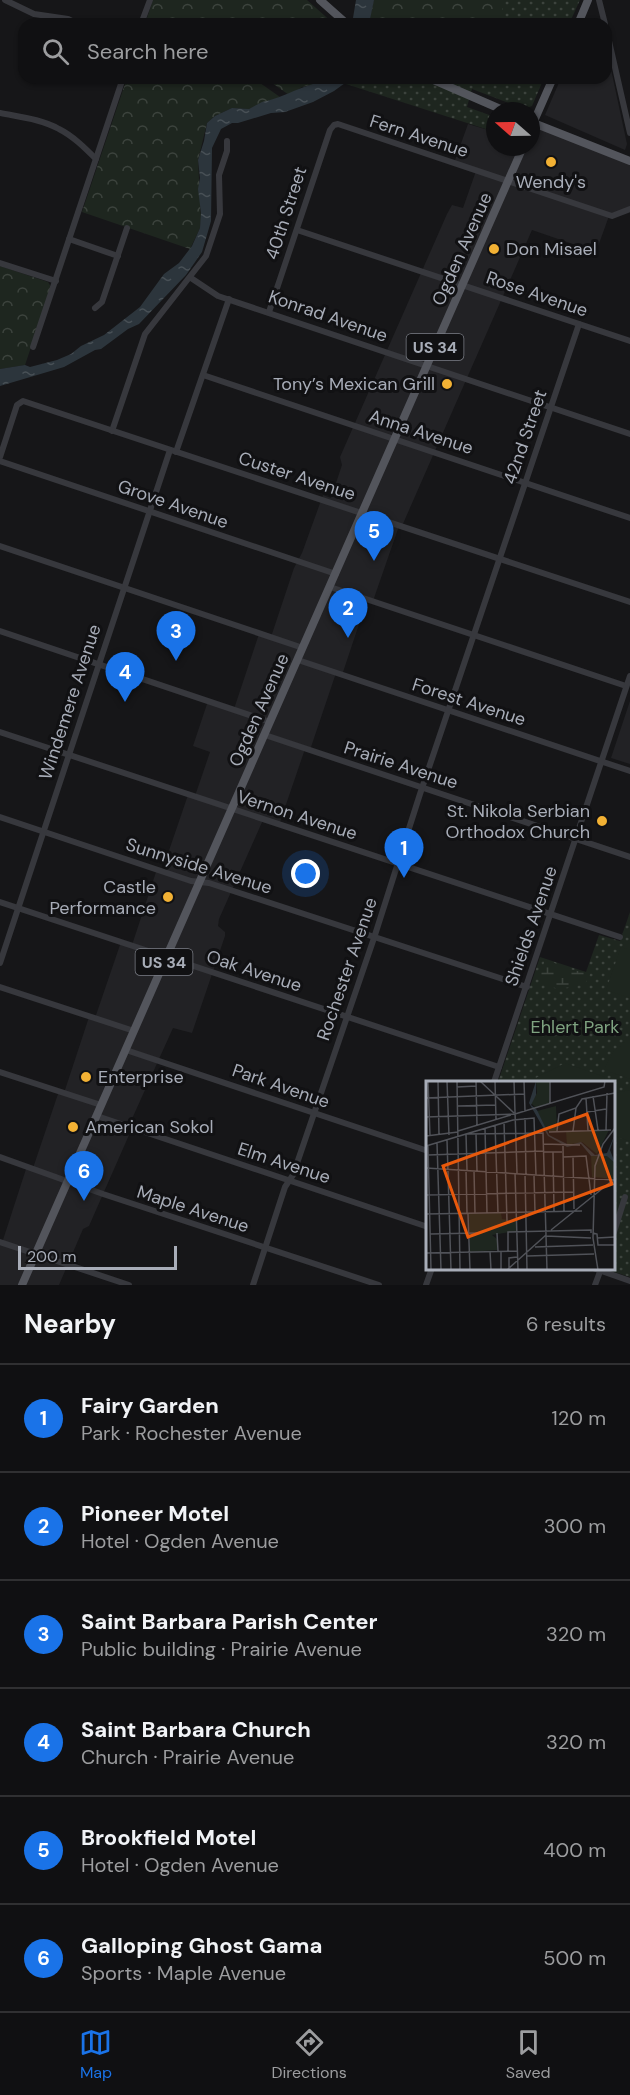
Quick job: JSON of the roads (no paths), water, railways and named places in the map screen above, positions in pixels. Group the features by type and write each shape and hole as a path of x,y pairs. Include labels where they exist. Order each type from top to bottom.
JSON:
{"main road":[{"path":"320,0 340,18"},
{"path":"580,18 588,0"},
{"path":"443,84 486,103"},
{"path":"540,106 550,84"},
{"path":"540,127 630,161"},
{"name":"Ogden Avenue","path":"22,1285 518,156"}],"street":[{"path":"143,18 150,0"},
{"path":"599,0 604,18"},
{"path":"0,5 6,1 34,14 61,18"},
{"path":"612,53 630,133"},
{"path":"33,347 121,84"},
{"path":"0,112 34,120 58,129 96,159"},
{"name":"Fern Avenue","path":"334,125 338,124 612,216 630,208"},
{"name":"40th Street","path":"269,312 330,129 334,125"},
{"path":"112,431 145,333 191,278 206,256 220,214 219,175 227,150 227,141"},
{"path":"95,308 102,302 127,228"},
{"name":"Rose Avenue","path":"297,230 630,341"},
{"path":"69,239 118,255"},
{"path":"0,263 56,281"},
{"name":"Konrad Avenue","path":"191,278 218,296 630,434"},
{"path":"173,451 203,375 228,299"},
{"name":"42nd Street","path":"500,558 579,324"},
{"name":"Anna Avenue","path":"203,375 630,518"},
{"name":"Custer Avenue","path":"0,457 17,405 23,401 630,602"},
{"name":"Windemere Avenue","path":"0,963 149,512 173,451"},
{"name":"Grove Avenue","path":"0,461 336,574"},
{"path":"0,546 303,648"},
{"name":"Rochester Avenue","path":"253,1285 285,1187 293,1175 348,1017 500,558"},
{"path":"330,587 626,686"},
{"path":"0,631 270,722"},
{"name":"Forest Avenue","path":"298,660 630,771"},
{"name":"Shields Avenue","path":"495,1081 630,676"},
{"name":"Vernon Avenue","path":"0,732 620,937"},
{"name":"Prairie Avenue","path":"265,735 630,856"},
{"name":"Sunnyside Avenue","path":"0,817 191,881 209,883 526,987"},
{"name":"Oak Avenue","path":"0,902 499,1068"},
{"path":"0,987 134,1031"},
{"name":"Park Avenue","path":"126,1050 426,1150"},
{"path":"0,1072 101,1105"},
{"name":"Elm Avenue","path":"97,1116 426,1226"},
{"name":"Maple Avenue","path":"0,1157 102,1194 378,1285"},
{"path":"615,1229 625,1197"},
{"path":"0,1242 129,1285"},
{"path":"426,1285 432,1270"},
{"path":"595,1285 598,1270"},
{"path":"601,1270 630,1281"}],"water":[{"path":"356,0 374,0 370,18 353,18"},
{"path":"313,84 344,84 313,102 285,112 271,113 232,123 221,129 212,148 211,221 202,252 186,275 139,324 128,329 101,349 64,367 0,386 0,369 25,365 30,367 71,354 81,346 104,335 140,307 164,274 179,263 192,246 200,228 198,160 207,123 215,116 232,108 249,109"}],"place":[{"name":"Wendy's","path":"551,162"},
{"name":"Don Misael","path":"494,249"},
{"name":"Tony’s Mexican Grill","path":"447,384"},
{"name":"Brookfield Motel","path":"374,561"},
{"name":"Pioneer Motel","path":"348,638"},
{"name":"Saint Barbara Parish Center","path":"176,661"},
{"name":"Saint Barbara Church","path":"125,702"},
{"name":"St. Nikola Serbian Orthodox Church","path":"602,821"},
{"name":"Fairy Garden","path":"404,878"},
{"name":"Castle Performance","path":"168,897"},
{"name":"Enterprise","path":"86,1077"},
{"name":"American Sokol","path":"73,1127"},
{"name":"Galloping Ghost Gama","path":"84,1201"}],"park label":[{"name":"Ehlert Park","path":"575,1027"}]}
